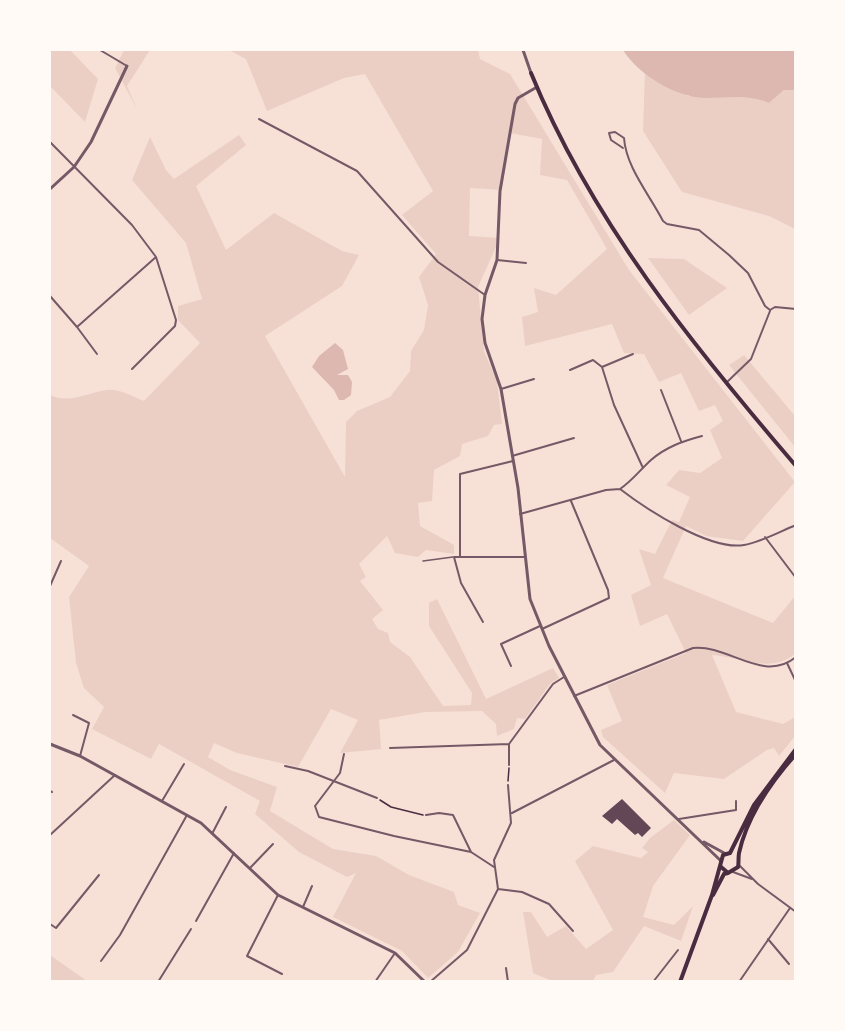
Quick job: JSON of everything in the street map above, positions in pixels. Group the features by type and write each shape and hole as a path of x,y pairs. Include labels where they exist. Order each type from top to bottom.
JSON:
{"main road":[{"path":"531,72 559,135 614,231 726,383 795,466"},
{"path":"680,981 712,895 720,860 728,853 754,805 795,749"},
{"path":"712,895 724,874 739,865 738,858 758,806 768,788 795,754"},
{"path":"728,853 738,858"},
{"path":"720,866 730,872"}],"street":[{"path":"50,189 74,167 99,125 127,66 100,50"},
{"path":"523,50 531,72"},
{"path":"537,87 518,98 515,104 500,191 497,260 485,295 482,316 484,343 501,389 530,599 590,731 614,760 680,819 720,860"},
{"path":"259,119 357,171 438,262 485,295"},
{"path":"623,148 624,138 615,132 609,133 611,140 623,148 663,221 667,224 699,230 748,273 765,306 770,310"},
{"path":"50,142 132,225 156,257 176,320 175,326 132,369"},
{"path":"77,327 156,257"},
{"path":"497,260 526,263"},
{"path":"50,296 97,354"},
{"path":"726,383 751,359 770,310 775,307 795,309"},
{"path":"602,367 633,354"},
{"path":"570,370 593,360 602,367 614,405 643,468"},
{"path":"501,389 534,379"},
{"path":"661,390 681,441"},
{"path":"520,514 606,490 620,489 634,479 660,453 681,441 702,436"},
{"path":"460,556 460,474 574,438"},
{"path":"620,489 648,510 702,536 734,545 765,537 795,525"},
{"path":"511,666 501,644 609,598 608,590 571,501"},
{"path":"765,537 795,578"},
{"path":"483,622 461,583 453,557 524,557"},
{"path":"50,586 61,561"},
{"path":"574,696 693,648 711,648 757,665 769,667 787,663 795,657"},
{"path":"787,663 795,682"},
{"path":"509,765 509,744 553,684 564,677"},
{"path":"73,715 89,723 80,756"},
{"path":"50,744 80,756 187,815 213,832 278,895 395,953 425,981"},
{"path":"390,748 509,744"},
{"path":"344,754 344,765 315,806 319,817 471,852 494,867"},
{"path":"512,813 614,760"},
{"path":"162,801 184,764"},
{"path":"285,766 308,771 377,798"},
{"path":"50,835 115,775"},
{"path":"430,981 466,950 498,889 494,867 496,855 509,832 512,813 508,785"},
{"path":"680,819 736,810 736,801"},
{"path":"213,832 226,807"},
{"path":"426,815 439,813 453,815 471,852"},
{"path":"101,962 120,936 187,815"},
{"path":"702,841 728,853"},
{"path":"250,868 273,844"},
{"path":"196,921 234,853"},
{"path":"739,865 795,912"},
{"path":"730,872 753,879"},
{"path":"50,924 56,928 99,875"},
{"path":"303,907 312,886"},
{"path":"498,889 522,892 549,904 573,931"},
{"path":"278,895 247,956 282,974"},
{"path":"739,981 790,908"},
{"path":"158,981 191,929"},
{"path":"768,939 789,964"},
{"path":"653,981 678,950"},
{"path":"375,981 395,953"},
{"path":"506,968 508,981"}],"lane":[{"path":"423,561 453,557"}],"path":[{"path":"508,785 509,765"},
{"path":"377,798 391,807 420,816 426,815"}],"shaded area":[{"path":"50,50 70,50 98,79 85,122 50,86"},
{"path":"124,50 150,50 127,86 137,109 115,68"},
{"path":"229,50 478,50 480,59 510,74 629,270 795,482 743,541 706,536 686,526 663,578 773,623 795,596 795,654 776,663 765,664 712,655 736,712 783,724 795,717 795,736 779,756 774,748 767,750 724,779 674,773 665,793 603,737 601,730 622,721 607,685 686,653 667,614 640,626 631,595 651,585 639,549 655,554 672,520 679,522 690,497 666,485 679,470 700,473 722,458 710,430 723,421 715,405 699,411 681,373 659,382 644,354 624,353 612,324 525,346 522,317 538,312 534,288 556,295 607,249 567,180 540,175 542,139 510,133 502,190 470,188 469,236 500,238 478,287 484,351 497,381 502,424 494,425 488,436 462,444 460,456 434,470 432,501 418,503 420,526 454,545 454,554 426,550 418,557 395,553 387,536 359,564 366,577 360,581 383,610 372,619 378,629 388,633 390,642 410,657 443,706 471,705 472,693 429,626 429,603 437,599 486,699 553,668 559,678 550,684 525,719 517,718 514,729 497,736 496,724 482,711 425,712 379,720 381,749 340,753 358,720 331,709 298,767 237,753 214,743 208,757 230,770 277,787 270,811 333,849 376,856 409,875 454,892 458,905 480,913 458,952 428,978 402,951 333,917 356,873 347,877 299,852 255,814 260,801 159,744 151,759 92,729 104,707 84,688 76,663 69,597 89,566 50,538 50,395 71,398 99,391 116,390 144,401 200,343 178,320 178,306 202,299 186,243 132,180 150,137 166,170 174,179 239,135 246,145 196,186 226,250 274,213 342,251 359,255 342,286 265,336 345,477 346,422 357,411 390,397 410,371 411,351 424,330 428,305 419,277 436,254 402,215 433,191 365,74 344,78 267,111 246,59"},
{"path":"623,50 795,50 795,90 784,90 769,103 745,97 694,97 670,89 648,76"},
{"path":"645,72 688,96 754,97 769,103 784,90 795,90 795,229 769,216 682,192 643,131"},
{"path":"648,258 684,259 727,288 689,315"},
{"path":"335,343 343,350 348,369 337,375 348,375 352,382 351,395 344,400 339,400 334,390 312,367 319,356"},
{"path":"744,355 795,416 795,447 729,365"},
{"path":"674,820 690,835 653,886 643,917 674,925 693,906 681,941 644,926 613,972 596,975 593,981 552,981 533,973 523,912 531,912 547,937 566,926 586,949 613,930 575,861 593,846 641,858 648,852 642,848 650,838"},
{"path":"50,955 87,981 50,981"}],"building":[{"path":"622,799 651,828 642,837 638,833 635,835 617,819 612,824 602,816"}]}
